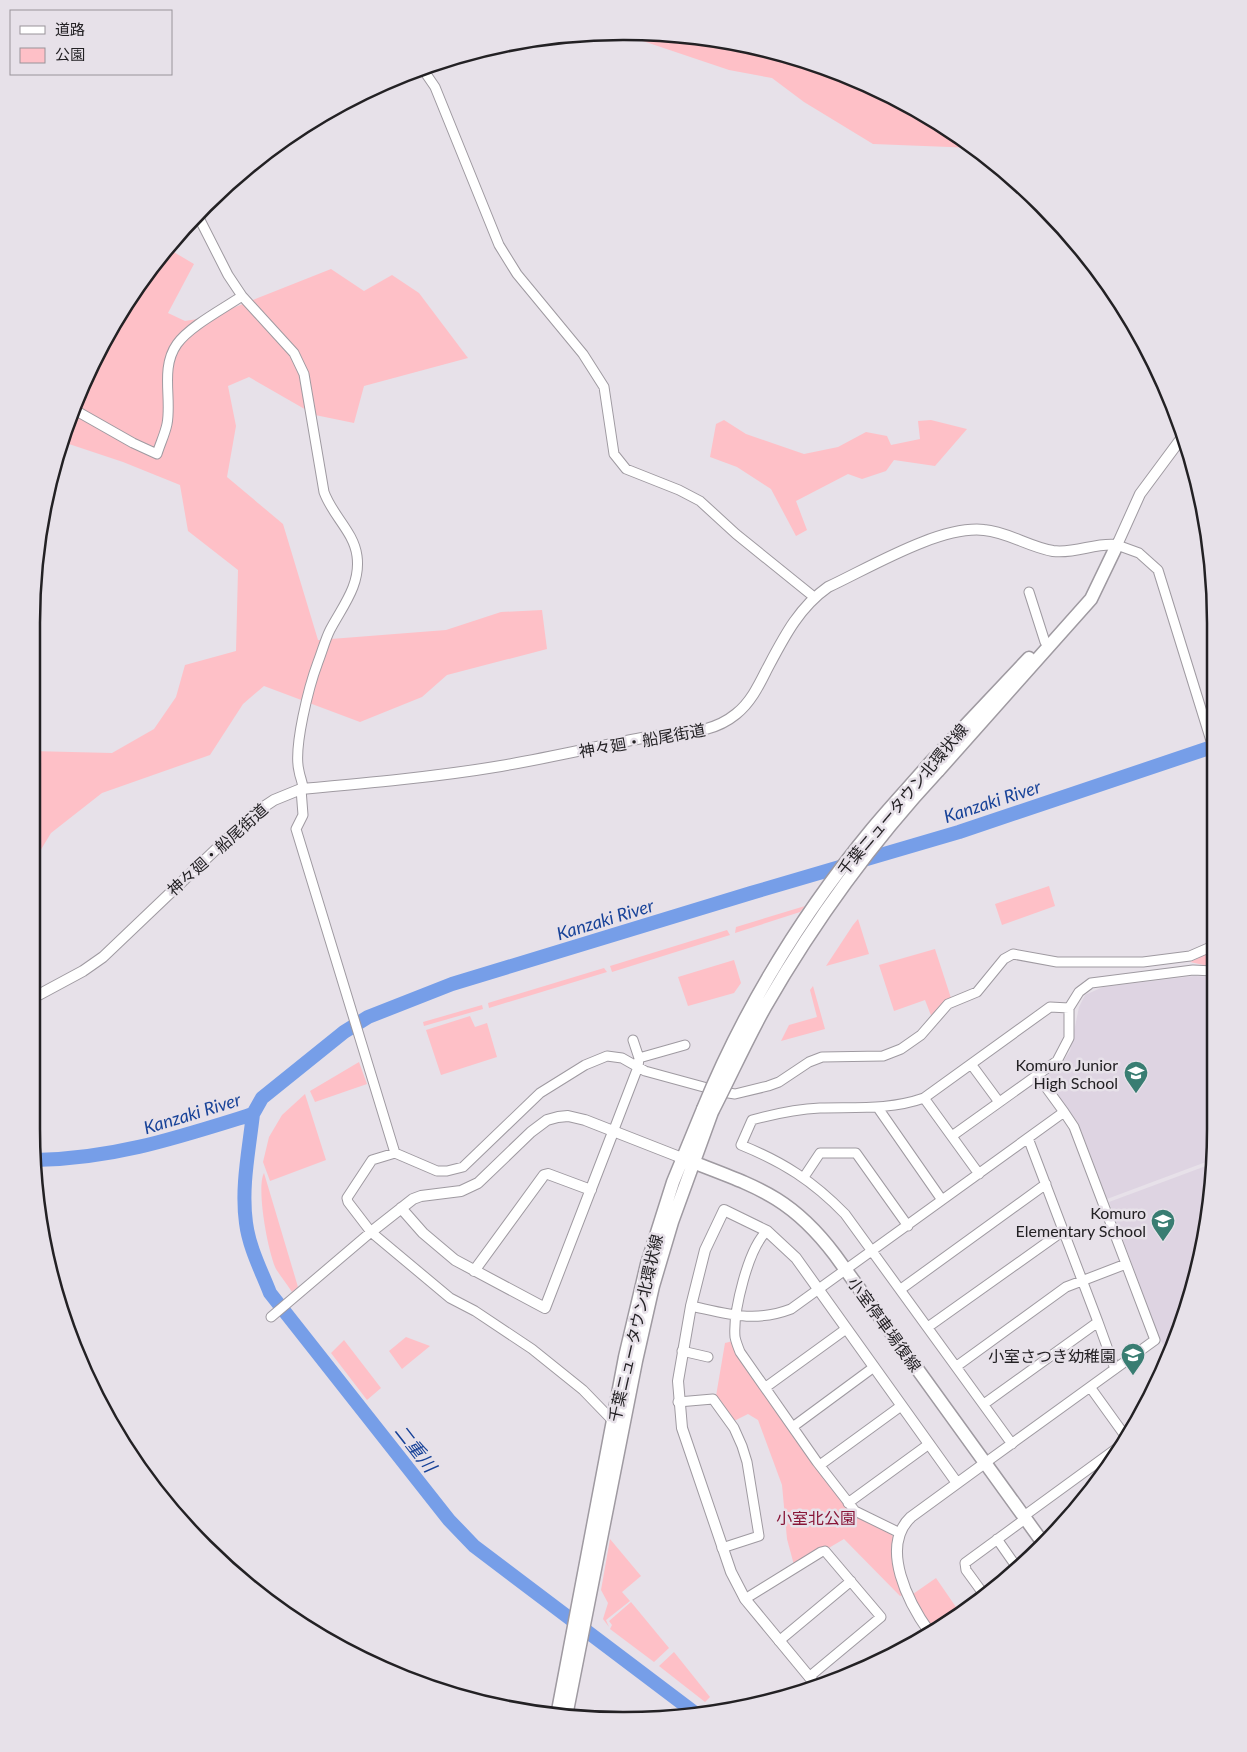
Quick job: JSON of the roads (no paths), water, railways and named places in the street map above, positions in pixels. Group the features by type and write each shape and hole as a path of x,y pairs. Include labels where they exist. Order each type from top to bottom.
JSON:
{"main road":[{"name":"千葉ニュータウン北環状線","path":"567,1709 613,1421 647,1264 687,1160 756,1001 807,918 872,829 934,767 1090,599 1117,544"},
{"name":"千葉ニュータウン北環状線","path":"934,767 1044,642 1090,599"},
{"name":"千葉ニュータウン北環状線","path":"582,1611 653,1286 687,1160"},
{"name":"小室停車場復線","path":"687,1160 755,1186 781,1200 811,1224 1039,1538"},
{"name":"千葉ニュータウン北環状線","path":"559,1708 577,1639"}],"street":[{"path":"426,75 435,88 498,245 517,274 596,371 604,387 614,454 626,468 700,501 736,534 814,597"},
{"path":"201,222 242,296 294,353 304,374 324,492 329,506 355,543 358,559 353,587 348,602 330,630 308,695 299,746 298,772 302,778 303,815 296,830 395,1153"},
{"path":"79,413 133,443 157,454 167,423 167,380 170,358 176,345 185,336 242,296"},
{"path":"1178,443 1140,494 1117,544 1139,553 1158,570 1207,727"},
{"name":"神々廻・船尾街道","path":"40,994 83,971 102,957 253,814 274,800 302,789 501,766 650,736 699,732 711,729 736,714 746,703 793,621 814,597 828,587 910,549 960,531 983,530 998,532 1051,551 1066,552 1108,543 1117,544"},
{"path":"1029,592 1044,642"},
{"path":"633,1040 638,1062 645,1071 722,1092 735,1094 754,1091 779,1082 809,1062 822,1057 883,1056 901,1049 921,1035 944,1007 953,1000 977,992 1004,959 1013,954 1057,962 1143,962 1190,956 1207,949"},
{"path":"952,1136 1057,1061 1069,1038 1069,1008 1079,992 1091,983 1193,970 1207,971"},
{"path":"1012,1444 845,1214 824,1192 804,1177 770,1156 741,1145 752,1120 786,1112 819,1108 903,1106 924,1098 1050,1007 1069,1008"},
{"path":"613,1421 583,1390 532,1348 475,1311 450,1298 371,1232 347,1198 372,1160 395,1153 437,1170 455,1170 470,1162 540,1093 585,1065 612,1055 638,1062 685,1045"},
{"path":"401,1208 435,1245 474,1271 546,1308 638,1062"},
{"path":"971,1064 999,1102"},
{"path":"926,1627 907,1594 896,1554 900,1533 911,1517 1155,1340 1074,1127 1037,1075"},
{"path":"924,1098 979,1174"},
{"path":"878,1108 942,1200"},
{"path":"691,1306 736,1316 756,1318 773,1316 791,1309 1064,1112"},
{"path":"272,1317 401,1208 421,1196 460,1191 478,1183 530,1132 547,1120 568,1116 687,1160"},
{"path":"1028,1138 1115,1369"},
{"path":"804,1177 820,1153 856,1152 908,1226"},
{"path":"474,1271 544,1175 548,1174 591,1190"},
{"path":"901,1289 1046,1184"},
{"path":"812,1681 745,1599 722,1548 682,1428 678,1402 678,1381 682,1351 705,1250 724,1210 767,1231 796,1258 957,1483"},
{"path":"767,1231 762,1236 749,1259 736,1316 736,1337 740,1352 848,1503 865,1517 900,1533"},
{"path":"928,1328 1063,1231"},
{"path":"957,1366 1066,1287 1126,1264"},
{"path":"984,1404 1098,1322"},
{"path":"766,1387 846,1328"},
{"path":"682,1351 708,1357"},
{"path":"794,1426 874,1367"},
{"path":"1090,1387 1122,1431"},
{"path":"678,1402 713,1399 734,1428 747,1462 759,1536 722,1548"},
{"path":"820,1465 902,1406"},
{"path":"848,1503 929,1444"},
{"path":"980,1590 966,1570 965,1563 1107,1456"},
{"path":"997,1539 1013,1562"},
{"path":"745,1599 825,1551 881,1617 813,1680"},
{"path":"779,1641 851,1581"}],"waterway":[{"name":"Kanzaki River","path":"41,1160 92,1156 119,1151 172,1138 253,1114 262,1098 344,1032 368,1017 452,984 959,832 1207,749"},
{"name":"二重川","path":"253,1114 244,1196 246,1223 250,1241 270,1293 449,1520 474,1546 689,1708"}],"place":[{"name":"Komuro Junior High School","path":"1136,1094"},
{"name":"Komuro Elementary School","path":"1163,1242"},
{"name":"小室さつき幼稚園","path":"1133,1376"}],"park label":[{"name":"小室北公園","path":"816,1517"}]}
